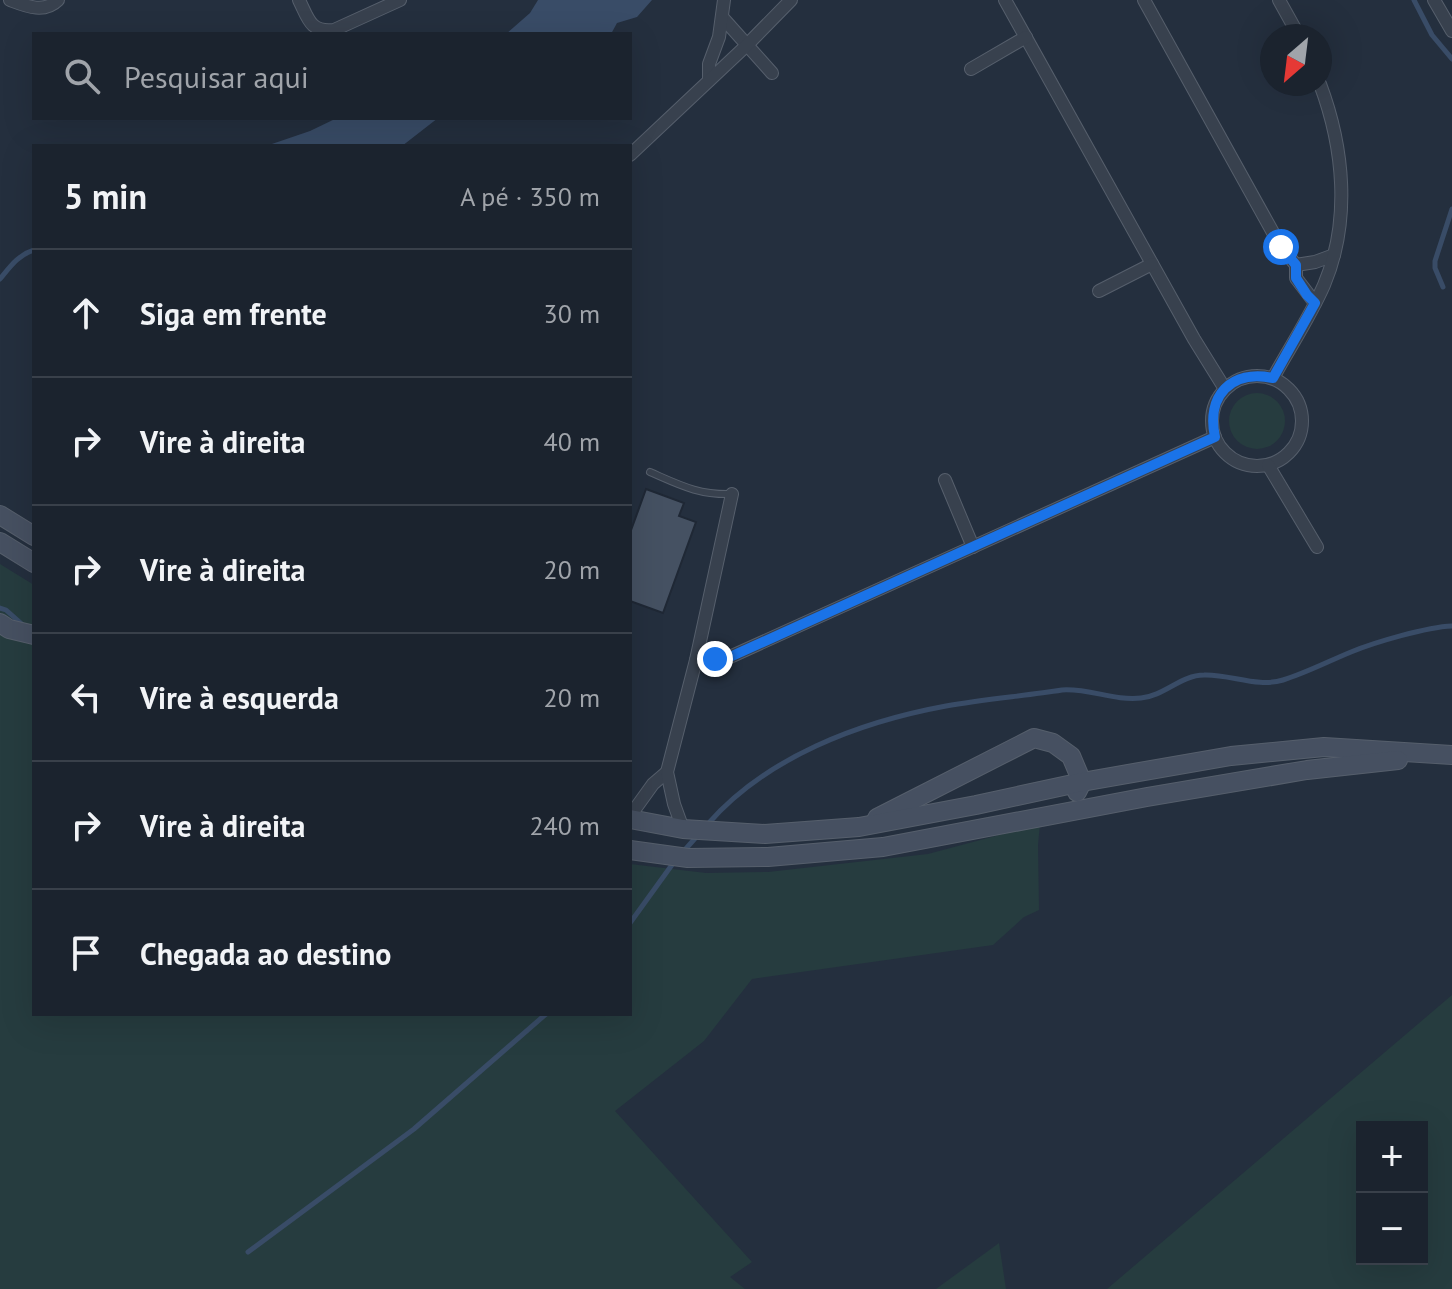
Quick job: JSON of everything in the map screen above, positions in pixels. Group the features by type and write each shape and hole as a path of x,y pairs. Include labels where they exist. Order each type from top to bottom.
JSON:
{"main road":[{"path":"0,515 32,535"},
{"path":"0,531 13,533 32,543"},
{"path":"0,542 32,562"},
{"path":"0,623 9,629 32,635"},
{"path":"859,827 1034,738 1053,743 1071,756 1082,782 1077,793 981,828"},
{"path":"632,817 683,829 765,834 859,827 1231,756 1324,747 1450,754"},
{"path":"632,850 688,858 768,857 883,847 1307,770 1450,754"}],"street":[{"path":"10,0 44,8 51,7 58,0"},
{"path":"299,0 311,25 323,31 334,30 400,0"},
{"path":"709,80 709,64 719,37 724,0"},
{"path":"632,153 791,0"},
{"path":"1005,0 1225,389"},
{"path":"1144,0 1281,247 1296,265 1296,278 1315,303"},
{"path":"1279,0 1292,24"},
{"path":"1434,0 1451,29"},
{"path":"722,17 772,73"},
{"path":"971,69 1026,37"},
{"path":"1273,378 1315,303 1339,234 1342,191 1334,134 1323,96"},
{"path":"1296,265 1334,255"},
{"path":"1099,291 1152,264"},
{"path":"1247,376 1273,378 1284,384 1300,404 1303,417 1298,442 1280,460 1268,465 1242,464 1221,448 1215,437 1212,411 1217,399 1235,381 1247,376"},
{"path":"696,660 732,656 1215,437"},
{"path":"1268,465 1317,547"},
{"path":"945,480 973,547"},
{"path":"683,829 667,772 696,660 732,494"},
{"path":"632,814 653,784 667,772"}],"lane":[{"path":"650,472 696,492 732,494"}],"green space":[{"path":"1257,393 1277,401 1285,421 1277,441 1257,449 1237,441 1229,421 1237,401"},
{"path":"0,564 32,584 32,1016 632,1016 632,864 706,873 768,872 928,854 1040,824 1039,910 1024,917 993,945 752,979 704,1041 615,1111 752,1262 730,1277 745,1289 0,1289"},
{"path":"1452,995 1452,1289 1107,1289"},
{"path":"999,1243 1006,1289 936,1289"}],"water":[{"path":"538,0 652,0 637,17 617,23 612,32 508,32 530,13"},
{"path":"333,120 435,120 405,144 272,144"}],"building":[{"path":"646,489 684,503 679,516 696,522 663,613 632,602 632,528"}],"waterway":[{"path":"1414,0 1432,35 1452,59"},
{"path":"1443,287 1435,261 1452,209"},
{"path":"0,279 19,258 32,251"},
{"path":"0,608 24,626"},
{"path":"707,825 757,780 786,762 848,733 913,713 1062,690 1141,698 1157,694 1188,678 1204,675 1273,682 1373,644 1452,626"},
{"path":"683,852 698,835"},
{"path":"632,920 674,862"},
{"path":"248,1252 414,1129 544,1016"}],"route":[{"path":"715,659 732,656 1215,437 1212,411 1217,399 1235,381 1247,376 1273,378 1315,303 1296,278 1296,265 1281,247"}]}
